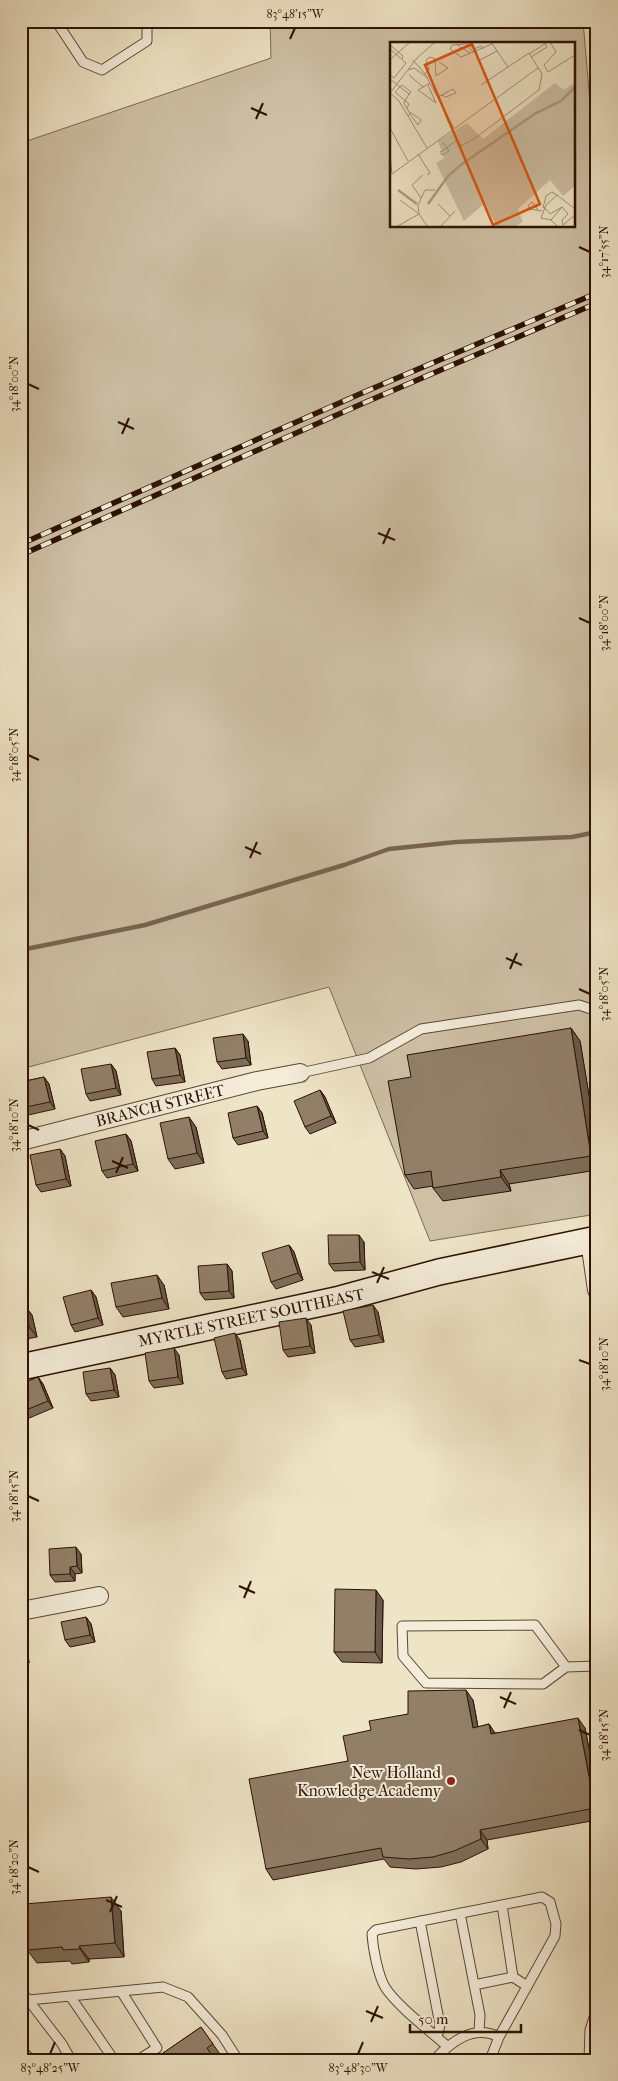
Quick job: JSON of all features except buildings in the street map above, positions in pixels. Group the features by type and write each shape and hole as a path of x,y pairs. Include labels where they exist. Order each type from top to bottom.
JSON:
{"street":[{"name":"BRANCH STREET","path":"21,1141 238,1086 300,1073"},
{"path":"593,1240 597,1290"},
{"name":"MYRTLE STREET SOUTHEAST","path":"21,1367 336,1300 439,1272 593,1240"},
{"path":"21,1611 99,1596"}],"lane":[{"path":"56,21 83,62 102,70 147,41 147,21"},
{"path":"300,1073 368,1058 421,1028 579,1005 597,1011"},
{"path":"566,1667 535,1625 402,1626 403,1656 426,1683 543,1684 566,1667 597,1666"},
{"path":"447,2046 392,1996 384,1986 373,1946 372,1934 376,1930 542,1898 550,1902 556,1924 555,1936 499,2037 490,2060"},
{"path":"502,1905 512,1978"},
{"path":"460,1913 480,2015 479,2032"},
{"path":"420,1921 440,2025 438,2038"},
{"path":"474,1985 512,1978 528,1986"},
{"path":"25,1998 70,1996 163,1987 188,1997 222,2035 238,2060"},
{"path":"121,1991 158,2048 138,2060"},
{"path":"70,1996 114,2060"},
{"path":"25,1998 62,2044 71,2060"},
{"path":"589,2060 590,2030 597,2008"},
{"path":"434,2060 447,2046 460,2038 479,2032 492,2033 499,2037"},
{"path":"21,2049 30,2060"}],"shaded area":[{"path":"270,21 583,21 597,184 597,1214 430,1241 329,987 21,1069 21,143 271,58"}],"waterway":[{"path":"21,950 145,925 344,865 389,849 456,842 572,837 597,832"}],"railway":[{"path":"21,544 362,393 597,293"},
{"path":"21,555 366,402 597,303"}],"place":[{"name":"New Holland Knowledge Academy","path":"451,1781"}]}
